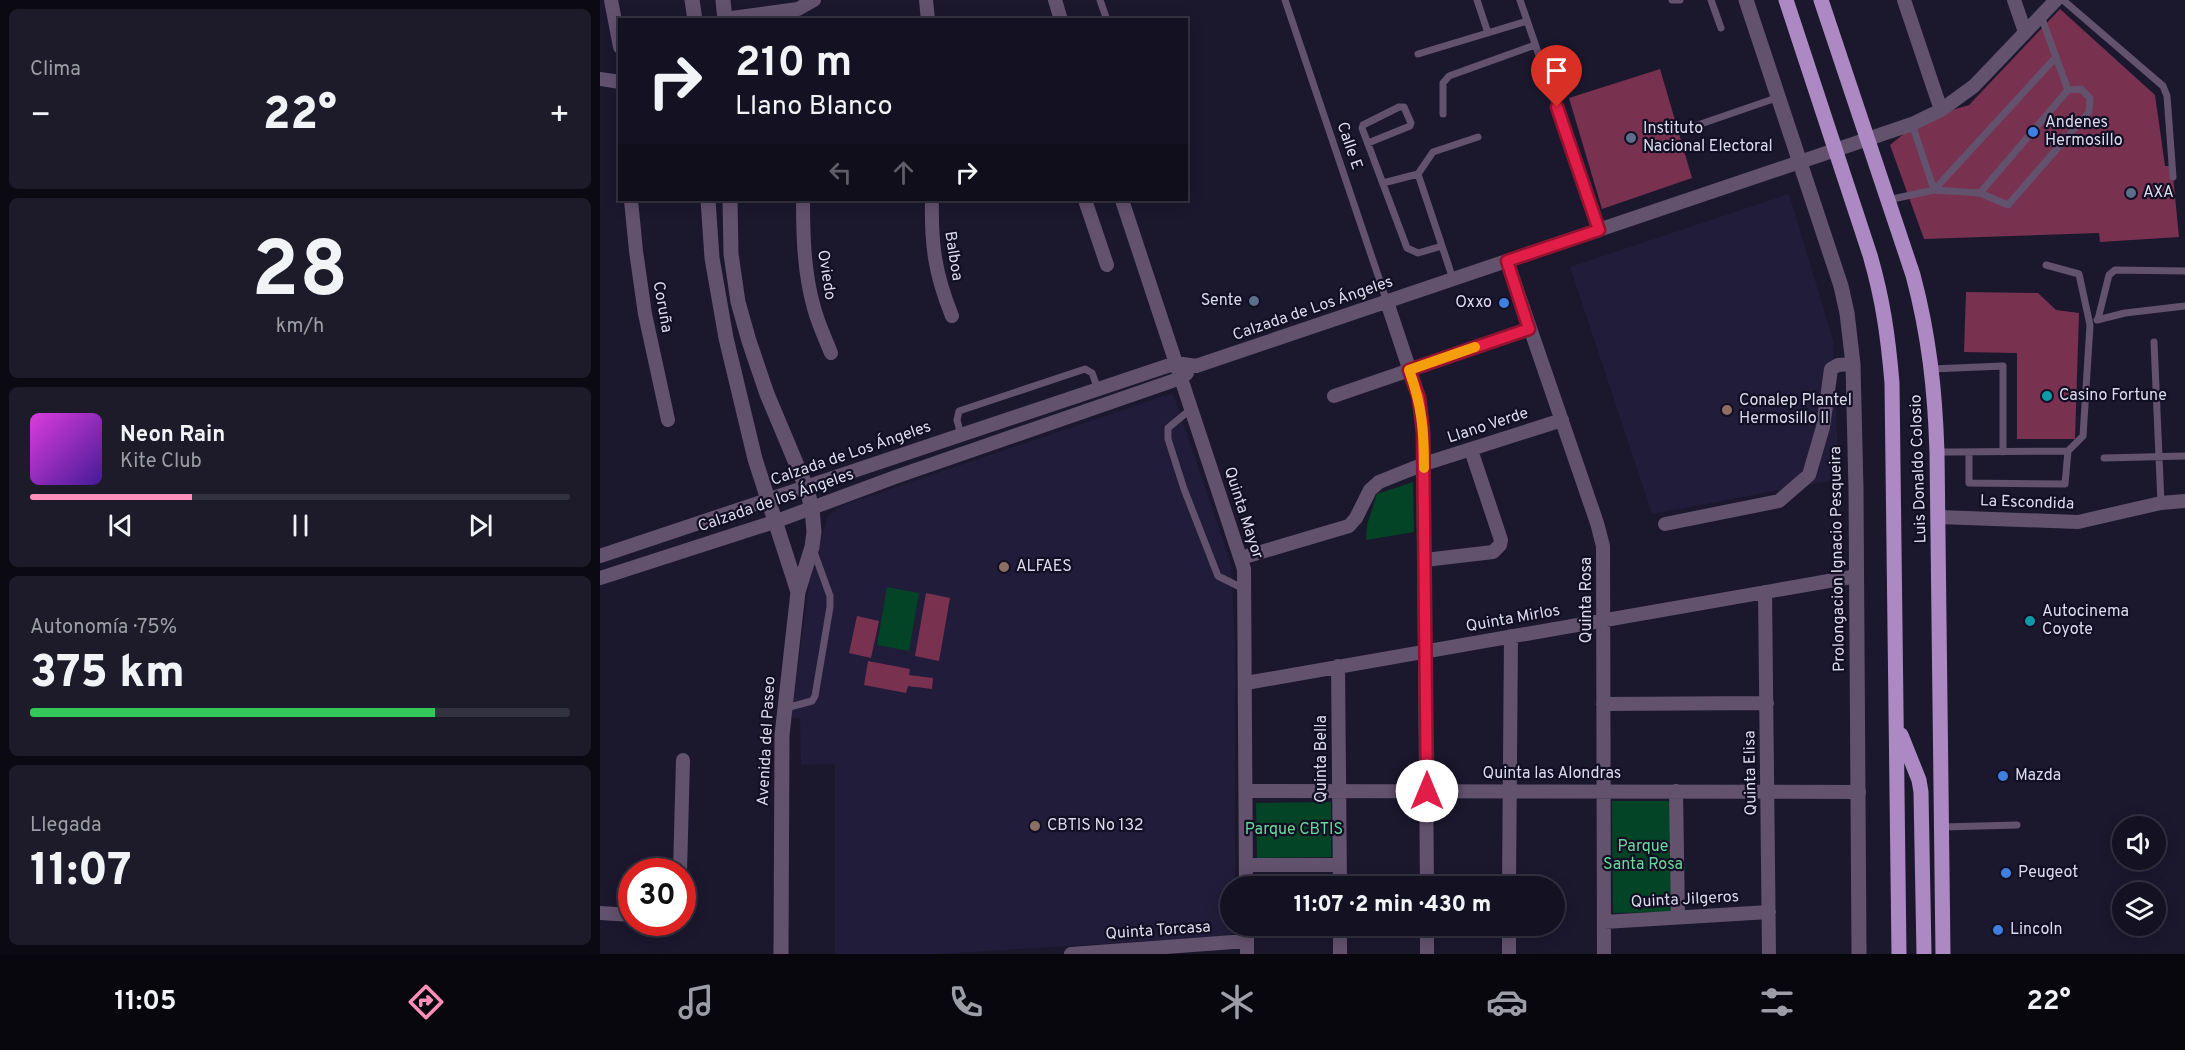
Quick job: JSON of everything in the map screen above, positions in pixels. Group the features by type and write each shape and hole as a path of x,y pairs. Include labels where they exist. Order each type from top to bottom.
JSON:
{"main road":[{"name":"Luis Donaldo Colosio","path":"1786,0 1873,266 1888,331 1892,395 1898,727 1899,954"},
{"name":"Luis Donaldo Colosio","path":"1821,0 1924,316 1932,369 1938,452 1943,954"},
{"path":"1898,727 1920,787 1924,954"}],"street":[{"path":"611,0 618,37"},
{"path":"692,0 695,18"},
{"path":"723,0 725,18"},
{"path":"733,18 799,10 814,0"},
{"path":"926,0 928,18"},
{"path":"1054,0 1060,18"},
{"name":"Prolongacion Ignacio Pesqueira","path":"1746,0 1801,162 1847,313 1853,364 1857,576 1859,954"},
{"path":"1904,0 1941,110"},
{"path":"2014,0 2025,33"},
{"name":"Calzada de Los Ángeles","path":"768,500 1176,363 1196,366 1912,124 1941,110 1974,86 2056,0"},
{"path":"603,79 618,71"},
{"path":"603,79 618,82"},
{"name":"Coruña","path":"631,201 645,314 668,420"},
{"name":"Avenida del Paseo","path":"708,201 712,258 718,297 748,432 774,522 798,592 784,708 781,954"},
{"path":"730,201 731,254 738,302 764,384 806,487 812,508 814,532 812,547 798,592"},
{"name":"Oviedo","path":"803,201 807,278 814,310 831,353"},
{"name":"Balboa","path":"932,201 934,263 940,287 952,316"},
{"path":"1085,201 1107,264"},
{"name":"Quinta Mayor","path":"1122,201 1244,569 1246,876"},
{"name":"Quinta Rosa","path":"1507,261 1601,536 1604,556 1604,954"},
{"path":"1387,302 1419,398 1423,432 1427,876"},
{"path":"1334,396 1529,329"},
{"path":"1665,524 1779,501 1809,475 1823,427 1831,369 1838,365 1853,364"},
{"name":"Calzada de los Ángeles","path":"600,578 774,522 898,476 1181,378 1196,366"},
{"name":"Llano Verde","path":"1241,558 1348,526 1356,518 1374,485 1424,464 1562,420"},
{"path":"1425,560 1493,552 1500,545 1501,540 1471,450"},
{"name":"Calzada de los Ángeles","path":"600,556 768,500"},
{"name":"La Escondida","path":"1939,517 2078,522 2185,501"},
{"name":"Quinta Mirlos","path":"1246,683 1857,576"},
{"name":"Quinta Elisa","path":"1765,592 1769,954"},
{"path":"1509,876 1511,636"},
{"name":"Quinta Bella","path":"1338,666 1340,876"},
{"path":"1603,704 1767,703"},
{"path":"680,858 683,760"},
{"name":"Quinta las Alondras","path":"1246,791 1859,792"},
{"path":"1676,791 1678,917"},
{"path":"1246,866 1340,865"},
{"name":"Quinta Jilgeros","path":"1604,922 1769,912"},
{"path":"600,913 618,914"},
{"path":"1340,936 1340,954"},
{"path":"1426,954 1427,936"},
{"path":"1509,936 1509,954"},
{"name":"Quinta Torcasa","path":"1071,954 1247,948"}],"lane":[{"path":"1100,0 1106,18"},
{"name":"Calle E","path":"1285,0 1387,302"},
{"path":"1477,0 1488,33"},
{"path":"1520,0 1599,230"},
{"path":"1672,0 1680,0"},
{"path":"1711,0 1721,28"},
{"path":"2063,0 2163,86 2167,96 2173,177"},
{"path":"2042,15 2068,90"},
{"path":"1418,54 1527,21"},
{"path":"1443,114 1443,83 1449,76 1535,45"},
{"path":"1934,190 2056,57"},
{"path":"1888,200 1934,190 1980,193 2008,205 2089,112 2090,98 2080,89 2068,90 1980,193"},
{"path":"1695,126 1779,97"},
{"path":"1368,142 1410,126 1411,123 1404,107 1399,107 1363,124 1362,128 1407,248 1418,253 1442,246"},
{"path":"1912,124 1934,190"},
{"path":"1383,183 1418,174 1433,152 1478,137"},
{"path":"1418,174 1453,279"},
{"path":"1969,452 1969,483 2065,484 2068,451 2083,436 2090,325 2079,274 2046,265"},
{"path":"2098,319 2109,275 2115,270 2185,271"},
{"path":"2090,325 2098,319 2125,313 2185,306"},
{"path":"2154,342 2161,504"},
{"path":"1932,369 2003,366 2003,452"},
{"path":"961,435 957,420 959,411 1086,369 1092,373 1098,389"},
{"path":"1191,408 1168,428 1168,439 1184,489 1218,576 1245,590"},
{"path":"1938,452 2068,451"},
{"path":"2104,458 2185,456"},
{"path":"784,708 812,701 815,696 830,596 812,547"},
{"path":"1942,827 2017,825"}],"shaded area":[{"name":"Conalep Plantel Hermosillo II","path":"1789,194 1833,340 1839,479 1652,514 1570,267"},
{"path":"1173,393 1231,564 1235,640 1235,876 1220,876 1220,936 1229,936 937,954 835,954 835,764 801,765 800,718 791,718 809,585 828,516 840,506"}],"green space":[{"path":"1413,482 1414,532 1366,540 1367,525 1377,494"},
{"path":"887,587 919,593 909,651 877,645"},
{"name":"Parque Santa Rosa","path":"1612,801 1672,801 1674,912 1613,913"},
{"name":"Parque CBTIS","path":"1331,802 1331,857 1257,858 1256,803"}],"building":[{"name":"Andenes Hermosillo","path":"2060,9 2155,95 2165,166 2172,166 2179,237 2100,242 2099,233 1924,239 1890,145 1922,119 1969,105"},
{"name":"Instituto Nacional Electoral","path":"1660,69 1692,178 1602,209 1569,98"},
{"name":"Casino Fortune","path":"1966,292 2038,293 2056,310 2079,313 2075,439 2017,439 2017,353 1964,352"},
{"path":"926,593 950,598 939,661 915,656"},
{"path":"857,616 879,621 871,658 849,653"},
{"path":"868,661 910,669 909,675 933,678 932,689 908,686 906,693 864,685"}],"slow traffic":[{"path":"1424,468 1422,417 1419,398 1409,370 1475,347"}],"place":[{"name":"Andenes Hermosillo","path":"2033,132"},
{"name":"Instituto Nacional Electoral","path":"1631,138"},
{"name":"AXA","path":"2131,193"},
{"name":"Sente","path":"1254,301"},
{"name":"Oxxo","path":"1504,303"},
{"name":"Casino Fortune","path":"2047,396"},
{"name":"Conalep Plantel Hermosillo II","path":"1727,410"},
{"name":"ALFAES","path":"1004,567"},
{"name":"Autocinema Coyote","path":"2030,621"},
{"name":"Mazda","path":"2003,776"},
{"name":"CBTIS No 132","path":"1035,826"},
{"name":"Peugeot","path":"2006,873"},
{"name":"Lincoln","path":"1998,930"}],"route":[{"path":"1427,791 1423,432 1419,398 1409,370 1529,329 1507,261 1599,230 1557,107"}]}
